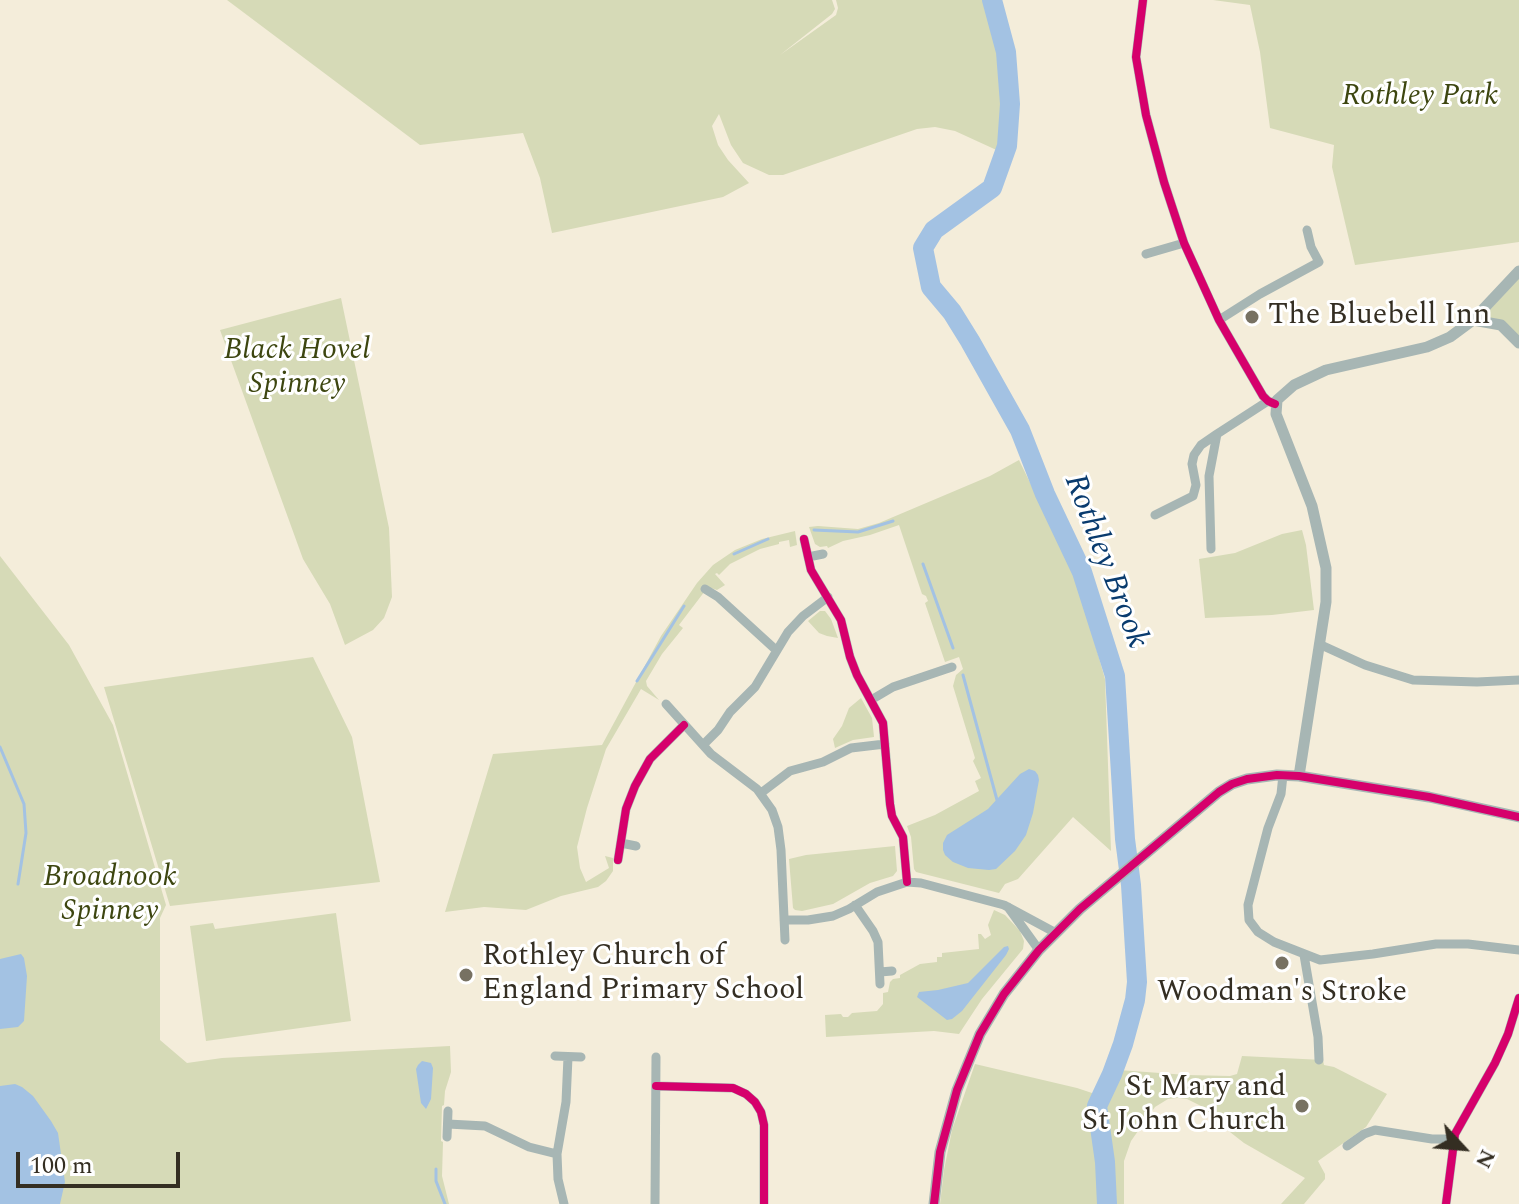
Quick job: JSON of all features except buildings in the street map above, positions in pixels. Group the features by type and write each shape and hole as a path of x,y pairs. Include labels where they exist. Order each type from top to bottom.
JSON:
{"street":[{"path":"1143,0 1136,57 1164,182 1184,243 1219,320 1263,396 1272,402 1312,506 1325,559 1326,602 1299,776"},
{"path":"1219,320 1319,262 1307,230"},
{"path":"1146,254 1184,243"},
{"path":"1162,515 1195,493 1194,455 1199,447 1217,434 1316,373 1427,347 1450,337 1473,320 1519,271"},
{"path":"1473,320 1501,325 1519,343"},
{"path":"1211,549 1209,476 1217,434"},
{"path":"804,539 817,582 843,627 857,675 883,723 891,811 903,837 907,882"},
{"path":"808,557 823,554"},
{"path":"705,589 722,593 776,650"},
{"path":"703,745 732,709 755,687 776,650 795,625 828,597"},
{"path":"1319,644 1365,665 1413,680 1519,680"},
{"path":"871,700 893,687 948,669 948,682"},
{"path":"666,704 711,754 761,793 772,810 778,827 782,858 785,940"},
{"path":"618,860 626,809 635,786 650,759 684,725"},
{"path":"761,793 780,777 798,768 823,762 851,748 885,744"},
{"path":"1283,775 1281,794 1268,828 1247,914 1254,929 1263,937 1314,959 1328,960 1436,944 1519,950"},
{"path":"934,1204 935,1177 957,1090 976,1042 1004,994 1056,933 1149,850 1226,788 1247,779 1299,776 1410,793 1519,817"},
{"path":"621,843 636,846"},
{"path":"784,920 826,918 842,913 877,892 907,882 1007,906 1056,933"},
{"path":"855,905 877,938 880,984"},
{"path":"1007,906 1039,950"},
{"path":"1304,955 1319,1060"},
{"path":"880,972 892,971"},
{"path":"1446,1204 1453,1139 1501,1051 1519,998"},
{"path":"555,1056 581,1057"},
{"path":"564,1204 558,1179 557,1154 567,1096 568,1057"},
{"path":"655,1204 656,1057"},
{"path":"656,1086 733,1088 755,1102 764,1125 764,1204"},
{"path":"447,1137 448,1111"},
{"path":"448,1124 485,1126 529,1147 557,1154"},
{"path":"1347,1146 1375,1130 1432,1139 1453,1139"}],"green space":[{"path":"227,0 832,0 835,9 832,14 780,55 836,15 836,0 992,0 1006,52 1010,104 1007,146 1003,153 955,131 935,127 917,129 783,175 769,175 743,163 731,145 719,114 712,126 718,145 749,183 723,197 552,233 540,178 523,133 420,145"},
{"name":"Rothley Park","path":"1213,0 1519,0 1519,242 1355,265 1332,167 1334,145 1270,128 1250,5"},
{"path":"1519,278 1519,337 1485,315"},
{"name":"Black Hovel Spinney","path":"341,298 389,528 392,597 384,618 373,630 345,645 330,604 303,559 220,330"},
{"path":"1019,460 1076,577 1105,679 1111,851 1073,817 1018,879 1005,884 999,893 914,869 907,826 979,791 975,781 981,778 973,761 975,758 953,686 956,675 963,669 959,657 945,662 925,603 928,601 922,594 899,525 828,548 815,544 809,527 858,529 879,523 990,476"},
{"path":"1302,530 1314,610 1205,618 1199,559 1235,553 1282,534"},
{"path":"795,531 797,545 790,547 789,540 779,542 730,564 719,575 715,574 725,585 717,590 708,587 679,625 683,628 646,681 659,700 641,689 606,749 577,847 586,882 609,868 605,856 613,858 613,871 606,881 598,887 561,896 526,910 484,907 445,912 493,754 602,745 661,636 713,565 735,550"},
{"name":"Broadnook Spinney","path":"0,556 69,645 113,725 166,905 160,918 160,1040 187,1063 222,1058 450,1046 451,1072 442,1106 441,1141 442,1176 449,1204 0,1204"},
{"path":"820,611 825,611 831,619 838,638 819,633 808,621"},
{"path":"313,657 352,737 380,882 170,906 104,687"},
{"path":"861,698 872,718 874,737 853,740 835,748 833,739 849,708"},
{"path":"895,846 897,871 893,876 870,883 833,904 802,911 793,908 789,859"},
{"path":"994,910 1005,915 1020,931 1023,949 982,999 959,1034 934,1031 826,1037 825,1015 848,1017 852,1013 877,1011 883,1004 883,993 888,992 893,979 900,978 900,975 920,964 937,962 937,957 942,957 942,953 979,949 978,934 985,939 991,935 988,925"},
{"path":"336,913 351,1021 206,1041 190,926 213,923 215,929"},
{"path":"1242,1056 1323,1060 1324,1065 1387,1094 1366,1127 1318,1161 1325,1179 1304,1204 1281,1204 1305,1178 1244,1143 1205,1108 1178,1098 1168,1099 1155,1107 1131,1141 1124,1161 1124,1204 940,1204 952,1130 975,1064 1107,1098 1119,1070 1230,1076 1237,1074"}],"water":[{"path":"1029,769 1035,771 1039,780 1026,835 1015,851 996,869 989,870 968,868 945,855 943,843 947,835 988,809 1020,774"},
{"path":"1008,946 1006,955 962,1011 952,1019 947,1020 917,997 919,992 968,983"},
{"path":"21,954 27,976 24,1021 18,1027 0,1029 0,959"},
{"path":"422,1061 431,1063 433,1068 431,1099 426,1109 421,1103 416,1069"},
{"path":"15,1084 33,1096 58,1133 65,1182 60,1204 0,1204 0,1086"}],"waterway":[{"name":"Rothley Brook","path":"992,0 1006,52 1010,104 1007,146 992,188 934,230 923,248 931,287 952,312 1020,430 1045,494 1082,572 1115,676 1137,982 1123,1044 1097,1106 1107,1204"},
{"path":"814,530 858,532 893,521"},
{"path":"734,554 768,539"},
{"path":"923,564 953,648"},
{"path":"637,681 684,606"},
{"path":"963,675 997,800"},
{"path":"0,747 24,804 26,833 18,884"},
{"path":"436,1169 436,1181 445,1204"}],"cycle path":[{"path":"1143,0 1136,57 1146,115 1164,182 1184,243 1219,320 1263,396 1275,404"},
{"path":"804,539 811,570 841,620 857,675 883,723 890,804 892,816 903,837 907,882"},
{"path":"618,860 626,809 635,786 650,759 684,725"},
{"path":"934,1204 940,1152 957,1090 980,1034 1004,994 1039,950 1080,909 1219,792 1247,779 1299,776 1429,797 1519,817"},
{"path":"1446,1204 1455,1134 1495,1063 1519,998"},
{"path":"656,1086 733,1088 755,1102 764,1125 764,1204"}],"place":[{"name":"The Bluebell Inn","path":"1252,317"},
{"name":"Woodman's Stroke","path":"1282,963"},
{"name":"Rothley Church of England Primary School","path":"466,975"},
{"name":"St Mary and St John Church","path":"1302,1106"}]}
